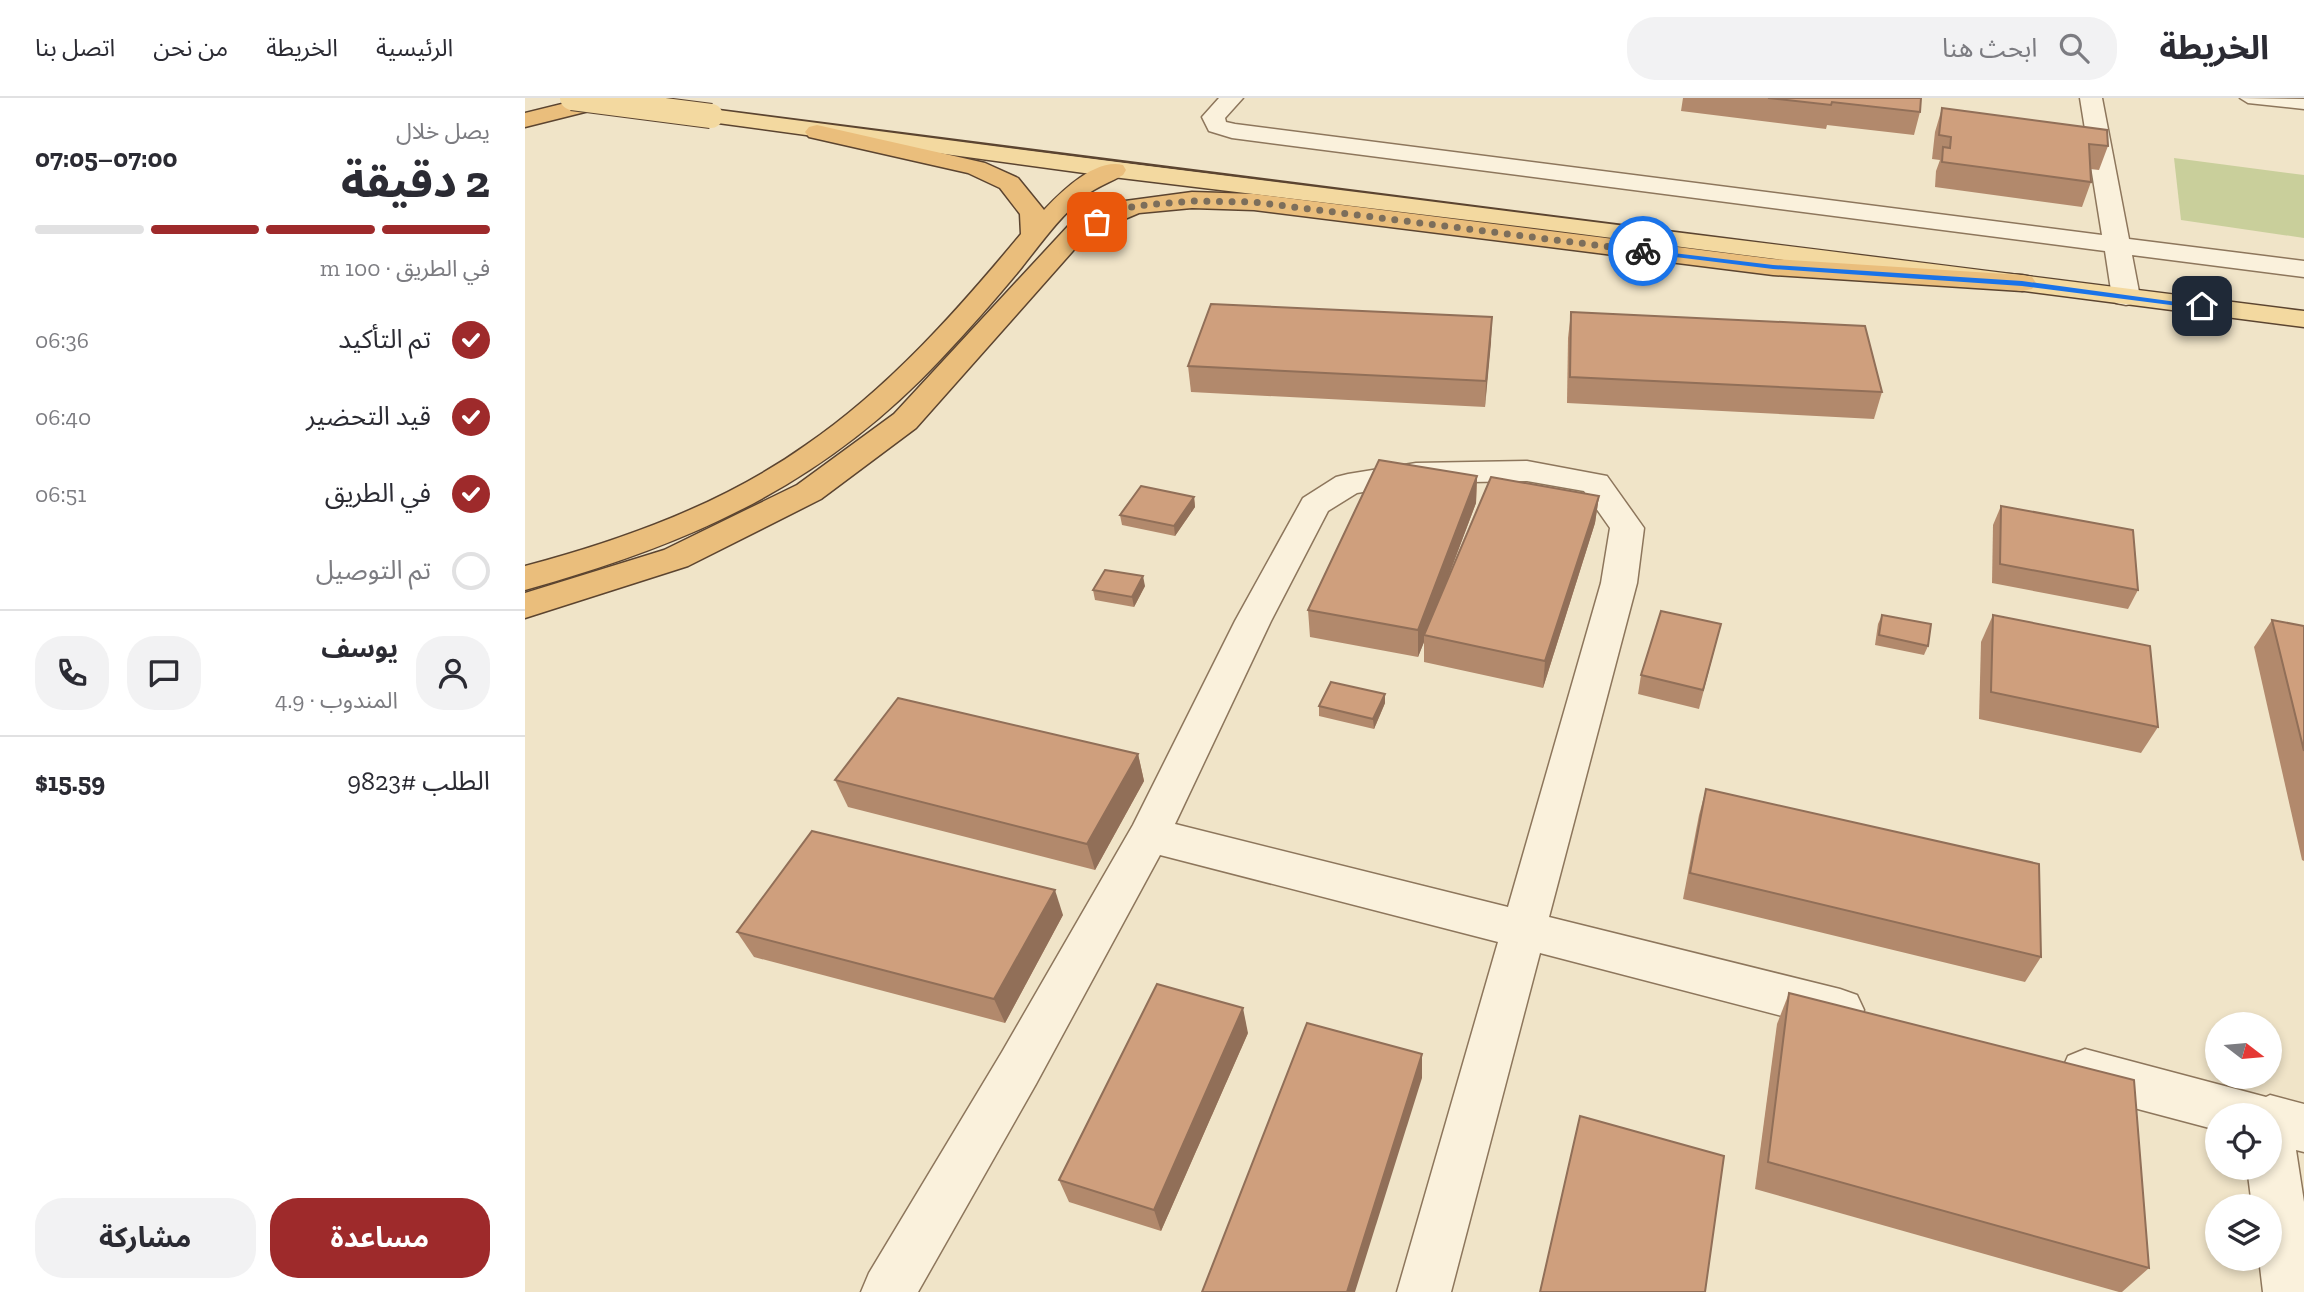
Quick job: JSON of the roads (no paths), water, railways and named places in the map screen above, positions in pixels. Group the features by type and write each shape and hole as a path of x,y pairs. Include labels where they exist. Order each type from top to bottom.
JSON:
{"highway":[{"path":"531,119 613,98"},
{"path":"817,132 977,167 1009,183 1033,213 1034,235"},
{"path":"525,578 556,570 674,528 772,482 849,429 905,379 1077,190 1118,170 1117,189 905,421 809,492 676,558 525,606"},
{"path":"1078,230 1134,206 1192,201 1254,202 1773,267 2022,283"}],"main road":[{"path":"572,98 817,132 2304,319"}],"street":[{"path":"1232,98 1213,117 1217,126 1232,131 2304,269"},
{"path":"2091,98 2126,297"},
{"path":"888,1292 1019,1068 1149,835 1253,621 1315,505 1348,484 1416,473 1527,471 1595,483 1627,528 1619,583 1526,930 1424,1292"},
{"path":"1149,835 1875,1019"},
{"path":"2050,1063 2205,1103"},
{"path":"2282,1122 2304,1128"},
{"path":"2275,1180 2290,1292"}],"lane":[{"path":"2248,98 2304,104"}]}
